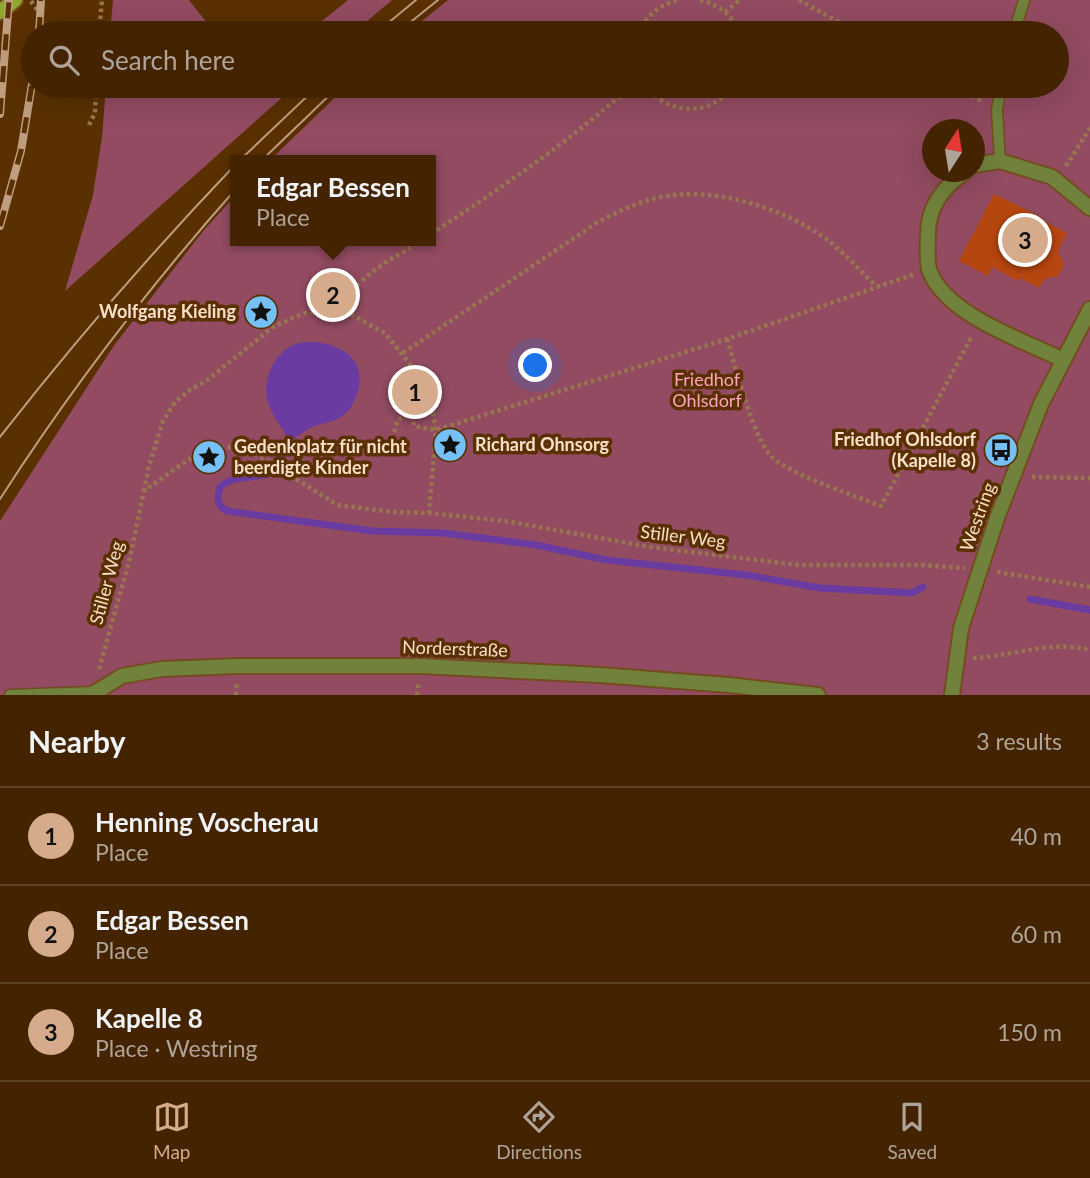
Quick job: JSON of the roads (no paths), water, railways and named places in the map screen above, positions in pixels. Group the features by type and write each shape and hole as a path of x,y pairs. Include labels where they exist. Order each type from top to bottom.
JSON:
{"main road":[{"path":"0,12 15,0"}],"street":[{"path":"985,163 1000,161 1052,177 1090,208"},
{"path":"954,182 937,197 928,230 929,270 945,296 981,320 1063,360"},
{"name":"Westring","path":"952,695 961,628 980,569 1041,404 1090,309"},
{"name":"Norderstraße","path":"92,693 122,676 161,669 238,666 422,666 729,685 818,695"}],"lane":[{"path":"1018,21 1024,0"},
{"path":"1000,98 1000,161"},
{"path":"10,695 92,693"}],"waterway":[{"path":"289,442 272,473 239,478 220,487 219,504 227,511 372,531 443,533 536,545 606,560 746,575 820,588 912,593 923,587"},
{"path":"1030,599 1090,610"}],"tram line":[{"path":"391,21 416,0"},
{"path":"412,21 438,0"},
{"path":"245,155 305,98"},
{"path":"267,155 327,98"},
{"path":"0,437 114,298 230,170"},
{"path":"0,499 54,418 112,340 230,196"}],"railway":[{"path":"0,114 9,0"},
{"path":"40,21 41,0"},
{"path":"0,226 21,151 30,98"}],"place":[{"name":"Kapelle 8","path":"1025,240"},
{"name":"Edgar Bessen","path":"333,295"},
{"name":"Wolfgang Kieling","path":"261,312"},
{"name":"Henning Voscherau","path":"415,392"},
{"name":"Richard Ohnsorg","path":"450,445"},
{"name":"Friedhof Ohlsdorf (Kapelle 8)","path":"1001,450"},
{"name":"Gedenkplatz für nicht beerdigte Kinder","path":"209,457"}],"park label":[{"name":"Friedhof Ohlsdorf","path":"707,390"}]}
